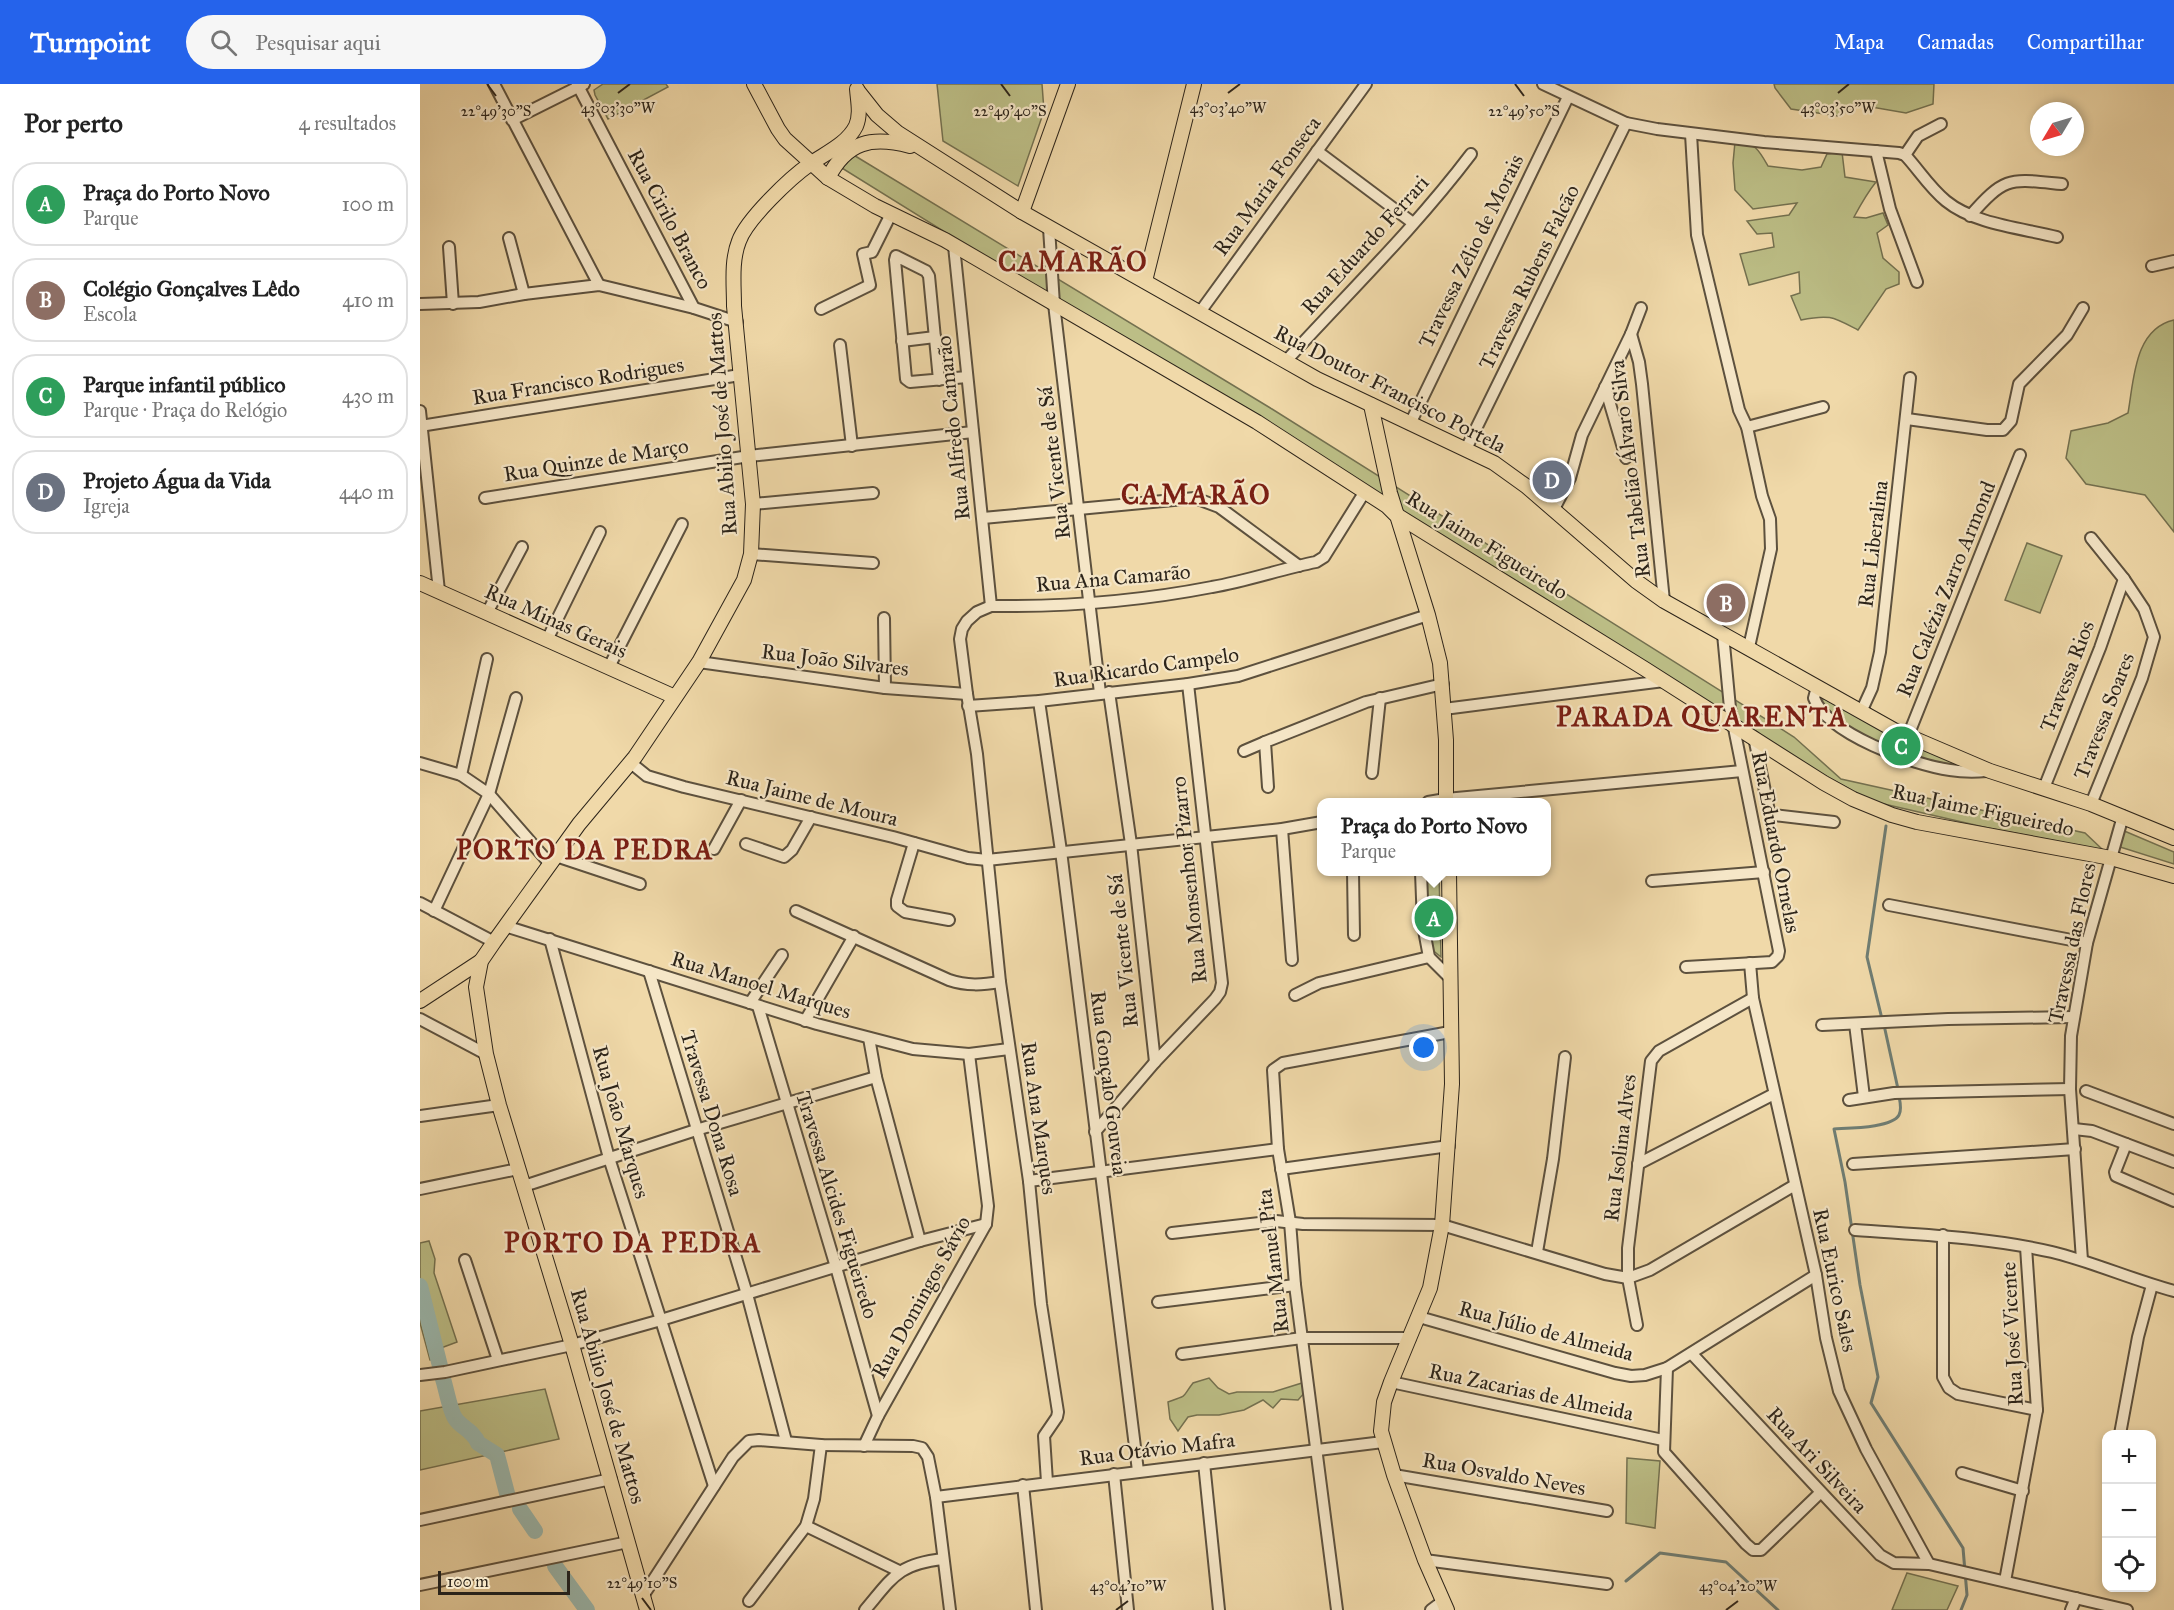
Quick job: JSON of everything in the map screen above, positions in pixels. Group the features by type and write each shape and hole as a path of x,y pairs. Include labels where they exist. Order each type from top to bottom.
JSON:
{"main road":[{"name":"Rua Jaime Figueiredo","path":"754,84 778,129 794,149 828,178 954,246 1257,422 1395,514 1853,800 1917,822 2111,858 2174,876"},
{"path":"1022,212 1068,84"},
{"path":"1144,281 1194,84"},
{"name":"Rua Abilio José de Mattos","path":"645,1603 572,1345 499,1105 486,1054 476,987 481,961 579,824 631,763 699,662 744,580 751,554 753,504 750,456 740,375 734,274 735,253 742,234 756,214 811,164 823,157 852,132 858,119 856,87"},
{"name":"Rua Doutor Francisco Portela","path":"856,87 877,115 921,149 1049,228 1286,361 1371,405 1466,449 1507,472 1554,509 1593,546 1664,601 1908,736 1990,771 2091,804 2174,838"},
{"path":"828,178 842,155 855,147 873,142 886,142 921,149"},
{"path":"1371,405 1395,514 1435,638 1443,684 1447,760 1446,798"},
{"name":"Rua Minas Gerais","path":"420,583 675,697"},
{"path":"1445,1606 1425,1560 1394,1475 1383,1442 1381,1417 1390,1382 1419,1317 1434,1274 1442,1226 1452,1084 1449,876"},
{"path":"420,1001 481,961"}],"street":[{"path":"494,84 599,285"},
{"name":"Rua Maria Fonseca","path":"1200,312 1366,84"},
{"path":"1543,84 1626,123 1691,134 1899,153 1905,155 1930,186 1946,201 1970,216 2057,237"},
{"path":"512,120 580,85"},
{"name":"Rua Cirilo Branco","path":"580,85 694,308"},
{"name":"Travessa Zélio de Morais","path":"1410,424 1568,96"},
{"name":"Travessa Rubens Falcão","path":"1466,449 1626,123"},
{"path":"1905,155 1918,136 1941,124"},
{"path":"1691,134 1694,199 1702,261 1739,410 1747,428 1762,496 1770,519 1771,549 1749,647"},
{"path":"1317,151 1413,223"},
{"path":"1876,151 1890,209 1917,282"},
{"name":"Rua Eduardo Ferrari","path":"1286,361 1413,223 1471,154"},
{"path":"1970,216 1989,194 2008,182 2020,180 2062,184"},
{"path":"821,309 870,285 863,254 872,252 891,214"},
{"name":"Rua Vicente de Sá","path":"1049,228 1054,304 1090,604 1131,844 1155,1062"},
{"path":"509,238 524,294"},
{"name":"Rua Alfredo Camarão","path":"954,246 966,377 992,606"},
{"path":"449,247 453,304"},
{"path":"939,380 928,273 898,255 895,260 908,382 939,380 966,377"},
{"path":"2152,266 2174,261"},
{"path":"420,304 453,304 599,285 694,308 737,322"},
{"path":"1554,509 1570,478 1582,435 1631,334 1641,308"},
{"path":"1907,418 1987,430 2003,430 2011,421 2019,384 2067,335 2083,308"},
{"name":"Rua Tabelião Álvaro Silva","path":"1631,334 1642,384 1664,601"},
{"path":"902,341 935,338"},
{"path":"840,345 852,446"},
{"name":"Rua Francisco Rodrigues","path":"421,426 740,375"},
{"name":"Rua Liberalina","path":"1861,712 1872,688 1880,652 1910,378"},
{"name":"Rua Tabelião Álvaro Silva","path":"1605,387 1626,458"},
{"path":"1747,428 1823,408"},
{"path":"420,411 439,591"},
{"name":"Rua Quinze de Março","path":"485,498 750,456 972,432"},
{"name":"Rua Calézia Zarro Armond","path":"1908,736 2020,455"},
{"path":"753,504 873,493"},
{"name":"Rua Ana Camarão","path":"992,606 1090,604 1213,587 1316,562 1324,557 1364,493"},
{"path":"983,518 1195,498 1219,507 1299,566"},
{"path":"609,668 682,524"},
{"path":"547,639 600,531"},
{"name":"Travessa Soares","path":"2091,538 2124,579 2144,609 2154,637 2142,678 2091,804"},
{"path":"487,613 522,547"},
{"path":"751,554 873,563"},
{"name":"Travessa Rios","path":"2044,788 2100,648 2124,579"},
{"path":"968,700 960,639 962,629 977,612 992,606"},
{"name":"Rua Ricardo Campelo","path":"968,700 1039,701 1238,676 1428,615"},
{"path":"884,618 885,688"},
{"name":"Rua Eduardo Ornelas","path":"1723,634 1732,723 1764,872 1778,956 1772,962 1750,963"},
{"path":"461,775 487,659"},
{"name":"Rua João Silvares","path":"699,662 968,700"},
{"path":"1444,709 1664,681"},
{"name":"Rua Monsenhor Pizarro","path":"1096,1137 1155,1062 1215,999 1222,983 1188,684"},
{"path":"1244,752 1362,703 1443,684"},
{"path":"1817,687 1814,698 1821,710 1857,738 1893,754 1936,767 1951,770 1990,771"},
{"path":"434,910 489,794 516,698"},
{"path":"1372,773 1380,698"},
{"name":"Rua Ana Marques","path":"968,700 977,754 1000,982 1029,1181 1041,1304 1058,1412 1044,1436 1047,1482"},
{"name":"Rua Gonçalo Gouveia","path":"1039,701 1061,852 1138,1471"},
{"path":"1754,738 1769,811 1773,815 1834,822"},
{"path":"1265,742 1268,787"},
{"path":"420,763 461,775 489,794 553,860 640,884"},
{"name":"Rua Jaime de Moura","path":"631,763 647,776 968,858 987,860 1282,829 1317,823"},
{"path":"1476,798 1742,771"},
{"path":"714,849 741,800"},
{"name":"Travessa das Flores","path":"2082,1260 2070,1089 2073,1017 2087,943 2123,816"},
{"path":"746,844 784,856 792,850 811,817"},
{"path":"1282,829 1292,960"},
{"path":"914,843 897,906 905,912 949,921"},
{"path":"1652,881 1764,872"},
{"path":"1353,876 1354,934"},
{"path":"1421,876 1423,926 1429,957 1450,978"},
{"path":"420,903 494,942"},
{"path":"1889,905 2087,943"},
{"path":"796,911 963,985 978,986 1000,982"},
{"name":"Rua Manoel Marques","path":"506,926 805,1021 913,1049 969,1054 1009,1049"},
{"path":"805,1021 854,936"},
{"name":"Rua João Marques","path":"550,939 609,1158 714,1486"},
{"path":"754,1004 782,955"},
{"path":"1295,995 1319,983 1429,957"},
{"path":"1686,967 1750,963"},
{"name":"Rua Eurico Sales","path":"1750,963 1753,998 1816,1275 1826,1338 1839,1391 1866,1449 1929,1564"},
{"name":"Travessa Dona Rosa","path":"649,971 747,1294 786,1441"},
{"name":"Rua Isolina Alves","path":"1637,1325 1628,1278 1628,1248 1649,1069 1654,1055 1753,998"},
{"name":"Travessa Alcides Figueiredo","path":"754,1004 836,1268 878,1416"},
{"path":"1822,1025 1948,1019 2073,1017"},
{"path":"420,1019 486,1054"},
{"path":"1855,1024 1864,1097"},
{"name":"Rua Manuel Pita","path":"1337,1610 1315,1451 1295,1285 1290,1222 1278,1149 1272,1076 1275,1067 1283,1063 1450,1032"},
{"path":"869,1038 876,1077 920,1241"},
{"name":"Rua Domingos Sávio","path":"864,1446 878,1416 986,1224 988,1206 969,1054"},
{"path":"1537,1252 1553,1159 1565,1057"},
{"path":"524,1186 696,1130 876,1077"},
{"path":"1849,1100 1900,1093 2070,1089"},
{"path":"2086,1091 2174,1124"},
{"path":"1638,1164 1774,1094"},
{"path":"420,1116 499,1105"},
{"path":"2074,1129 2092,1131 2174,1162"},
{"path":"2127,1144 2115,1172 2116,1176 2174,1201"},
{"path":"1281,1169 1449,1146"},
{"path":"1029,1181 1100,1166 1278,1149"},
{"path":"1853,1164 2075,1149"},
{"path":"420,1190 518,1168"},
{"path":"1172,1233 1264,1221 1442,1226 1537,1252 1605,1274 1628,1278 1650,1270 1795,1185"},
{"path":"420,1375 572,1345 836,1268 920,1241 986,1224"},
{"path":"1855,1230 1942,1235 2026,1247 2082,1260 2174,1291"},
{"path":"1942,1235 1943,1377 1949,1388 1958,1394 2037,1410"},
{"name":"Rua José Vicente","path":"2005,1581 2037,1410 2026,1247"},
{"path":"465,1260 498,1360"},
{"name":"Rua Júlio de Almeida","path":"1419,1317 1631,1376 1645,1375 1667,1368 1692,1354 1816,1275"},
{"path":"1158,1302 1295,1285"},
{"path":"2121,1430 2138,1337 2152,1285"},
{"path":"1182,1354 1302,1338 1410,1338"},
{"name":"Rua Ari Silveira","path":"1692,1354 1880,1555 1894,1563 1929,1564"},
{"path":"1667,1368 1663,1440 1666,1457 1746,1544 1754,1550 1761,1550 1820,1493"},
{"name":"Rua Zacarias de Almeida","path":"1390,1382 1663,1440"},
{"path":"645,1603 733,1457 749,1441 759,1440 821,1445 918,1446 922,1448 928,1457 936,1497 950,1610"},
{"name":"Rua Otávio Mafra","path":"936,1497 1383,1442"},
{"path":"749,1600 806,1526 814,1499 821,1445"},
{"path":"1204,1463 1220,1610"},
{"path":"1962,1473 2023,1491"},
{"path":"1114,1474 1128,1610"},
{"name":"Rua Osvaldo Neves","path":"1394,1475 1607,1511"},
{"path":"420,1520 611,1479"},
{"path":"1023,1485 1036,1610"},
{"path":"806,1526 899,1571"},
{"path":"420,1585 628,1542"},
{"path":"865,1610 899,1571 923,1561 943,1558"},
{"path":"1425,1560 1607,1584"},
{"path":"1929,1564 2127,1610"},
{"path":"2071,1610 2076,1598"},
{"path":"1431,1610 1445,1606"}],"green space":[{"path":"603,84 666,84 668,87 608,119 594,90"},
{"path":"937,84 1042,84 1044,111 1018,186 943,141"},
{"path":"1774,84 1934,84 1933,104 1906,113 1860,105 1838,116 1791,109"},
{"path":"1735,142 1752,145 1768,166 1802,170 1821,167 1827,154 1842,152 1845,177 1876,182 1854,217 1866,218 1883,213 1888,225 1877,233 1883,258 1899,272 1899,284 1886,289 1858,330 1831,318 1801,320 1791,296 1800,293 1799,272 1749,285 1740,254 1774,247 1772,233 1757,234 1747,221 1789,215 1797,203 1753,209 1735,190 1733,163"},
{"path":"847,151 1272,409 1794,737 1841,779 2085,833 2103,850 1988,828 1871,801 1784,753 837,165"},
{"path":"2174,320 2174,532 2145,495 2086,484 2066,458 2071,431 2108,423 2128,413 2135,371 2143,345 2161,325"},
{"path":"2027,543 2062,556 2040,613 2005,600"},
{"path":"1824,698 1973,767 1933,763 1890,750 1850,729 1834,716 1822,701"},
{"path":"2122,830 2174,852 2174,864 2117,846"},
{"path":"1426,876 1439,876 1441,957 1430,948 1425,888"},
{"path":"429,1241 435,1259 434,1273 457,1342 441,1348 446,1363 438,1365 437,1359 430,1360 420,1323 420,1243"},
{"path":"1209,1378 1218,1388 1229,1394 1273,1392 1302,1383 1306,1391 1298,1400 1281,1399 1273,1408 1263,1400 1244,1410 1219,1415 1188,1417 1178,1431 1170,1419 1168,1402 1184,1396 1193,1383"},
{"path":"545,1389 559,1439 420,1470 420,1411"},
{"path":"1627,1458 1660,1461 1655,1528 1626,1523"},
{"path":"1907,1573 1958,1586 1947,1610 1892,1610"}],"waterway":[{"path":"1882,1019 1867,957 1886,826"},
{"path":"1884,1025 1898,1089"},
{"path":"1899,1096 1899,1115 1888,1123 1870,1127 1834,1129 1878,1377 1871,1403 1963,1548 1967,1595 1961,1610"},
{"path":"420,1286 440,1366"},
{"path":"443,1379 455,1418 478,1443 497,1455 508,1497"},
{"path":"520,1509 535,1531"},
{"path":"1626,1581 1660,1553 1726,1562 1778,1610"},
{"path":"555,1566 587,1610"}],"place":[{"name":"Projeto Água da Vida","path":"1552,480"},
{"name":"Colégio Gonçalves Lêdo","path":"1726,603"},
{"name":"Parque infantil público","path":"1901,746"},
{"name":"Praça do Porto Novo","path":"1434,918"}],"district":[{"name":"CAMARÃO","path":"1073,261"},
{"name":"CAMARÃO","path":"1196,494"},
{"name":"PARADA QUARENTA","path":"1702,716"},
{"name":"PORTO DA PEDRA","path":"585,849"},
{"name":"PORTO DA PEDRA","path":"633,1242"}]}
